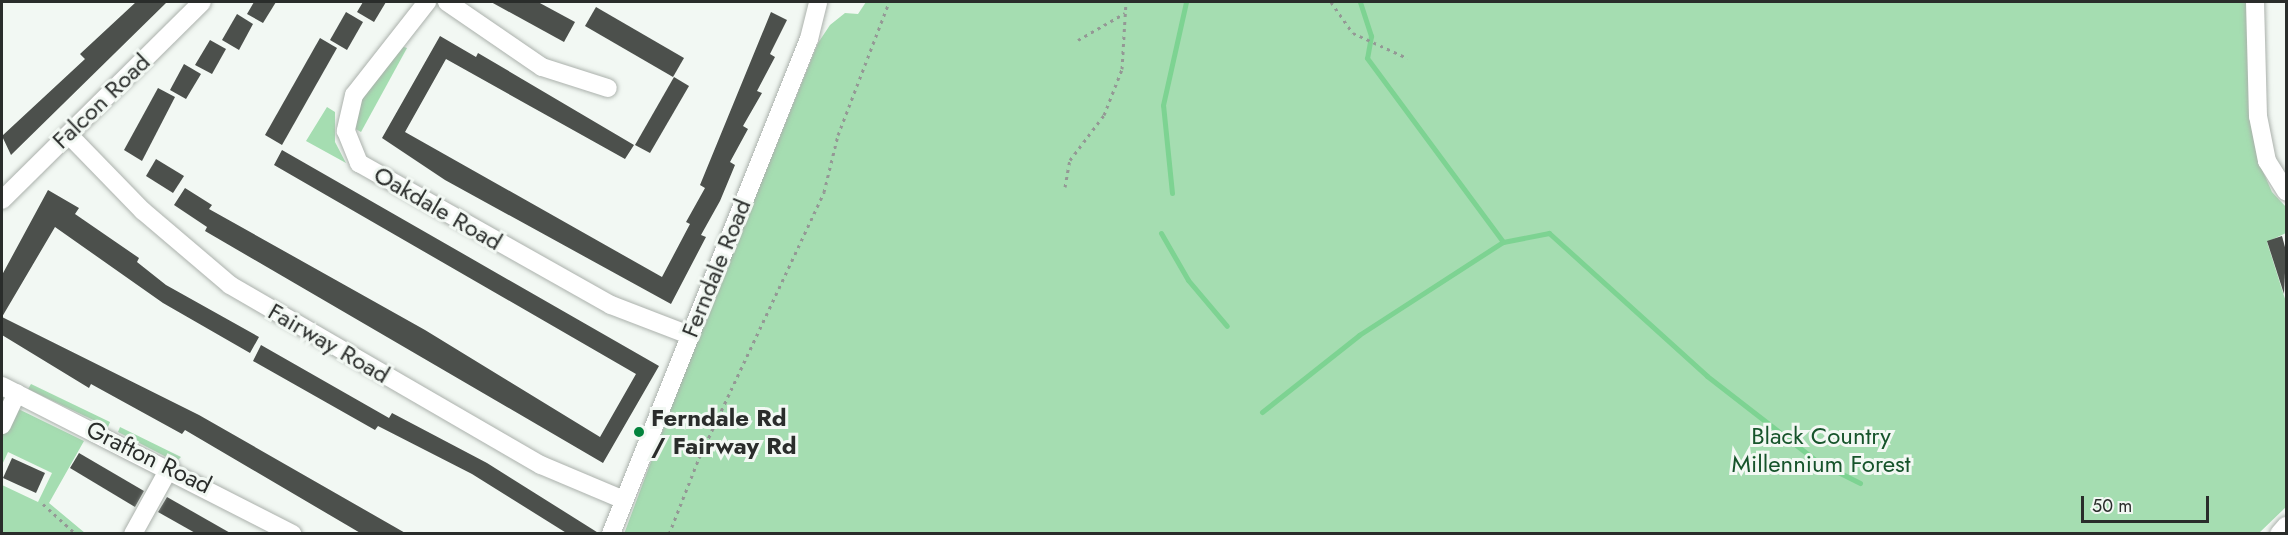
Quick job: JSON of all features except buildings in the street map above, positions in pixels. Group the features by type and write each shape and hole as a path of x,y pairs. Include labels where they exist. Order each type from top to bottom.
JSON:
{"street":[{"name":"Falcon Road","path":"2,197 69,135 202,2"},
{"name":"Oakdale Road","path":"427,2 354,95 346,131 359,163 611,305 689,335"},
{"path":"447,2 542,67 608,88"},
{"name":"Ferndale Road","path":"611,534 809,39 818,2"},
{"path":"2255,2 2258,116 2267,161 2286,191"},
{"name":"Fairway Road","path":"69,135 180,244 256,302 541,465 624,500"},
{"path":"2,425 10,390"},
{"name":"Grafton Road","path":"10,390 170,467 293,534"},
{"path":"133,534 170,467"},
{"path":"2278,534 2286,526"}],"path":[{"path":"669,534 699,458 824,192 838,135 888,2"},
{"path":"1065,187 1070,160 1104,114 1122,69 1126,2"},
{"path":"1331,2 1353,33 1374,39 1407,58"},
{"path":"1078,40 1125,13"},
{"path":"43,504 76,534"}],"green space":[{"name":"Black Country Millennium Forest","path":"866,2 2248,2 2257,158 2272,192 2286,207 2286,233 2267,242 2286,302 2286,507 2259,533 624,534 690,357 818,43 830,25 845,13 858,14"},
{"path":"398,45 407,48 361,132 352,127 356,107"},
{"path":"327,107 335,112 335,142 346,163 306,141"},
{"path":"31,384 110,422 108,427 28,389"},
{"path":"2,401 84,441 49,503 85,533 2,533 2,485 38,502 52,473 8,452 2,465"},
{"path":"120,427 181,457 176,462 118,432"}],"waterway":[{"path":"1172,193 1163,105 1186,2"},
{"path":"1360,2 1371,36 1367,58 1503,242 1549,233 1707,376 1818,462 1860,483"},
{"path":"1161,233 1188,280 1227,326"},
{"path":"1262,412 1359,335 1503,242"}],"place":[{"name":"Ferndale Rd / Fairway Rd","path":"639,432"}]}
